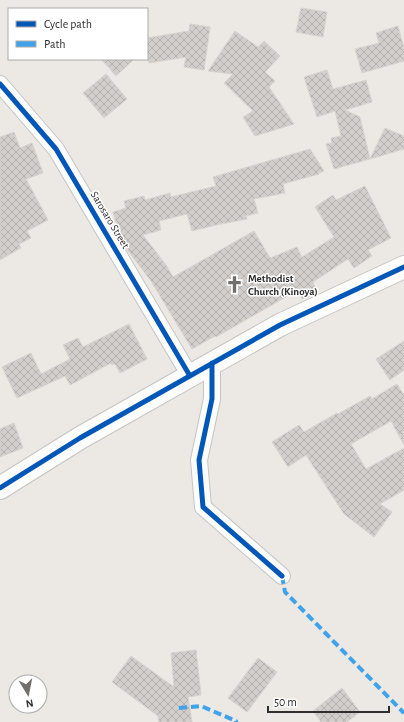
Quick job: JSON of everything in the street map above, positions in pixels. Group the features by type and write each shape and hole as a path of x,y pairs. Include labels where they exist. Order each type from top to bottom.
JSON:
{"street":[{"name":"Sarosaro Street","path":"0,84 56,149 190,376"},
{"path":"0,488 80,438 280,325 404,267"},
{"path":"212,363 212,399 199,460 203,507 282,576"}],"building":[{"path":"301,8 327,12 323,37 296,32"},
{"path":"190,24 210,27 204,70 184,67 186,57 149,63 148,38 189,31"},
{"path":"398,26 404,48 404,61 362,73 355,49 379,43 376,33"},
{"path":"235,31 258,47 264,41 280,56 265,72 275,81 269,87 294,124 255,136 243,117 253,111 224,83 233,74 208,71"},
{"path":"102,60 133,60 116,76"},
{"path":"327,70 333,89 366,80 372,102 345,110 360,117 370,159 334,169 326,144 332,143 331,138 341,136 335,111 317,117 304,77"},
{"path":"106,74 127,99 104,118 83,93"},
{"path":"385,128 404,136 404,149 370,159"},
{"path":"14,132 20,148 32,143 43,173 26,179 48,220 27,231 31,238 19,244 21,248 0,260 0,137"},
{"path":"310,149 324,171 319,174 283,184 285,193 254,199 258,213 246,216 247,219 192,231 187,214 159,221 161,230 143,235 166,265 173,277 254,231 270,258 297,247 302,257 334,237 315,207 333,195 336,200 365,186 391,238 368,250 372,256 354,268 348,259 313,282 317,293 302,299 298,290 192,349 151,281 121,240 113,212 126,208 124,201 144,196 145,200 170,193 171,197 216,186 213,177"},
{"path":"129,324 147,359 120,373 115,364 112,365 111,363 70,385 65,376 17,398 2,367 31,353 41,374 70,359 63,345 78,338 83,347"},
{"path":"404,341 404,370 390,380 376,359"},
{"path":"397,384 404,395 404,445 391,421 351,444 366,469 404,448 404,490 380,504 392,512 374,537 344,514 306,455 288,467 272,442 299,425 304,432 370,396 372,399"},
{"path":"14,423 23,448 0,457 0,429"},
{"path":"196,650 201,695 188,697 192,722 159,722 158,716 112,682 131,656 174,687 171,653"},
{"path":"258,658 277,672 247,712 228,698"},
{"path":"342,688 360,712 347,722 321,722 313,711"}],"marked path":[{"path":"282,576 285,592 404,713"},
{"path":"179,708 201,706 236,722"}],"cycle path":[{"path":"0,84 56,149 190,376"},
{"path":"0,488 80,438 280,325 404,267"},
{"path":"212,363 212,399 199,460 203,507 282,576"}],"place":[{"name":"Methodist Church (Kinoya)","path":"235,284"}]}
